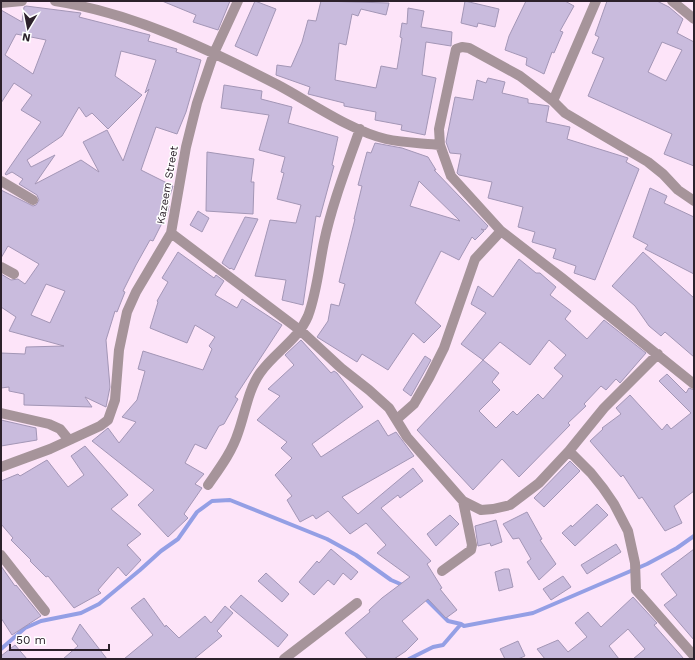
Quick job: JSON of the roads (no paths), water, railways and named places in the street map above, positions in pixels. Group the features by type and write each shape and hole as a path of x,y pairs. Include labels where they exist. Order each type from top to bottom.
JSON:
{"street":[{"path":"1,3 22,1"},
{"path":"55,1 82,5 126,18 214,53 360,129 386,139 440,145"},
{"name":"Kazeem Street","path":"1,467 100,426 108,420 113,411 118,380 119,350 128,312 136,292 171,233 186,146 197,103 214,53 238,1"},
{"path":"553,101 596,1"},
{"path":"672,1 694,19"},
{"path":"694,201 678,190 663,174 648,162 565,113 553,101 520,76 469,48 462,47 456,49 439,129 440,145 451,176 501,231 694,384"},
{"path":"208,485 230,451 238,434 252,388 260,373 301,331 308,315 320,272 324,242 332,212 360,129"},
{"path":"1,181 33,200"},
{"path":"397,419 414,404 444,348 475,259 501,231"},
{"path":"171,233 301,331 389,408 407,437 463,501 481,510 510,505 539,483 569,451 604,408 658,354"},
{"path":"1,267 14,274"},
{"path":"1,413 49,424 60,429 69,440"},
{"path":"569,451 591,473 614,504 628,531 635,562 636,590 694,656"},
{"path":"442,571 471,550 472,545 463,501"},
{"path":"1,555 45,611"},
{"path":"284,659 357,603"}],"waterway":[{"path":"1,649 25,628 41,621 81,613 99,604 161,551 178,539 197,512 212,501 230,500 327,539 356,555 391,580 405,586"},
{"path":"409,659 433,647 443,645 461,624 464,626 533,613 647,564 677,548 694,536"},
{"path":"424,597 448,621 461,624"}]}
